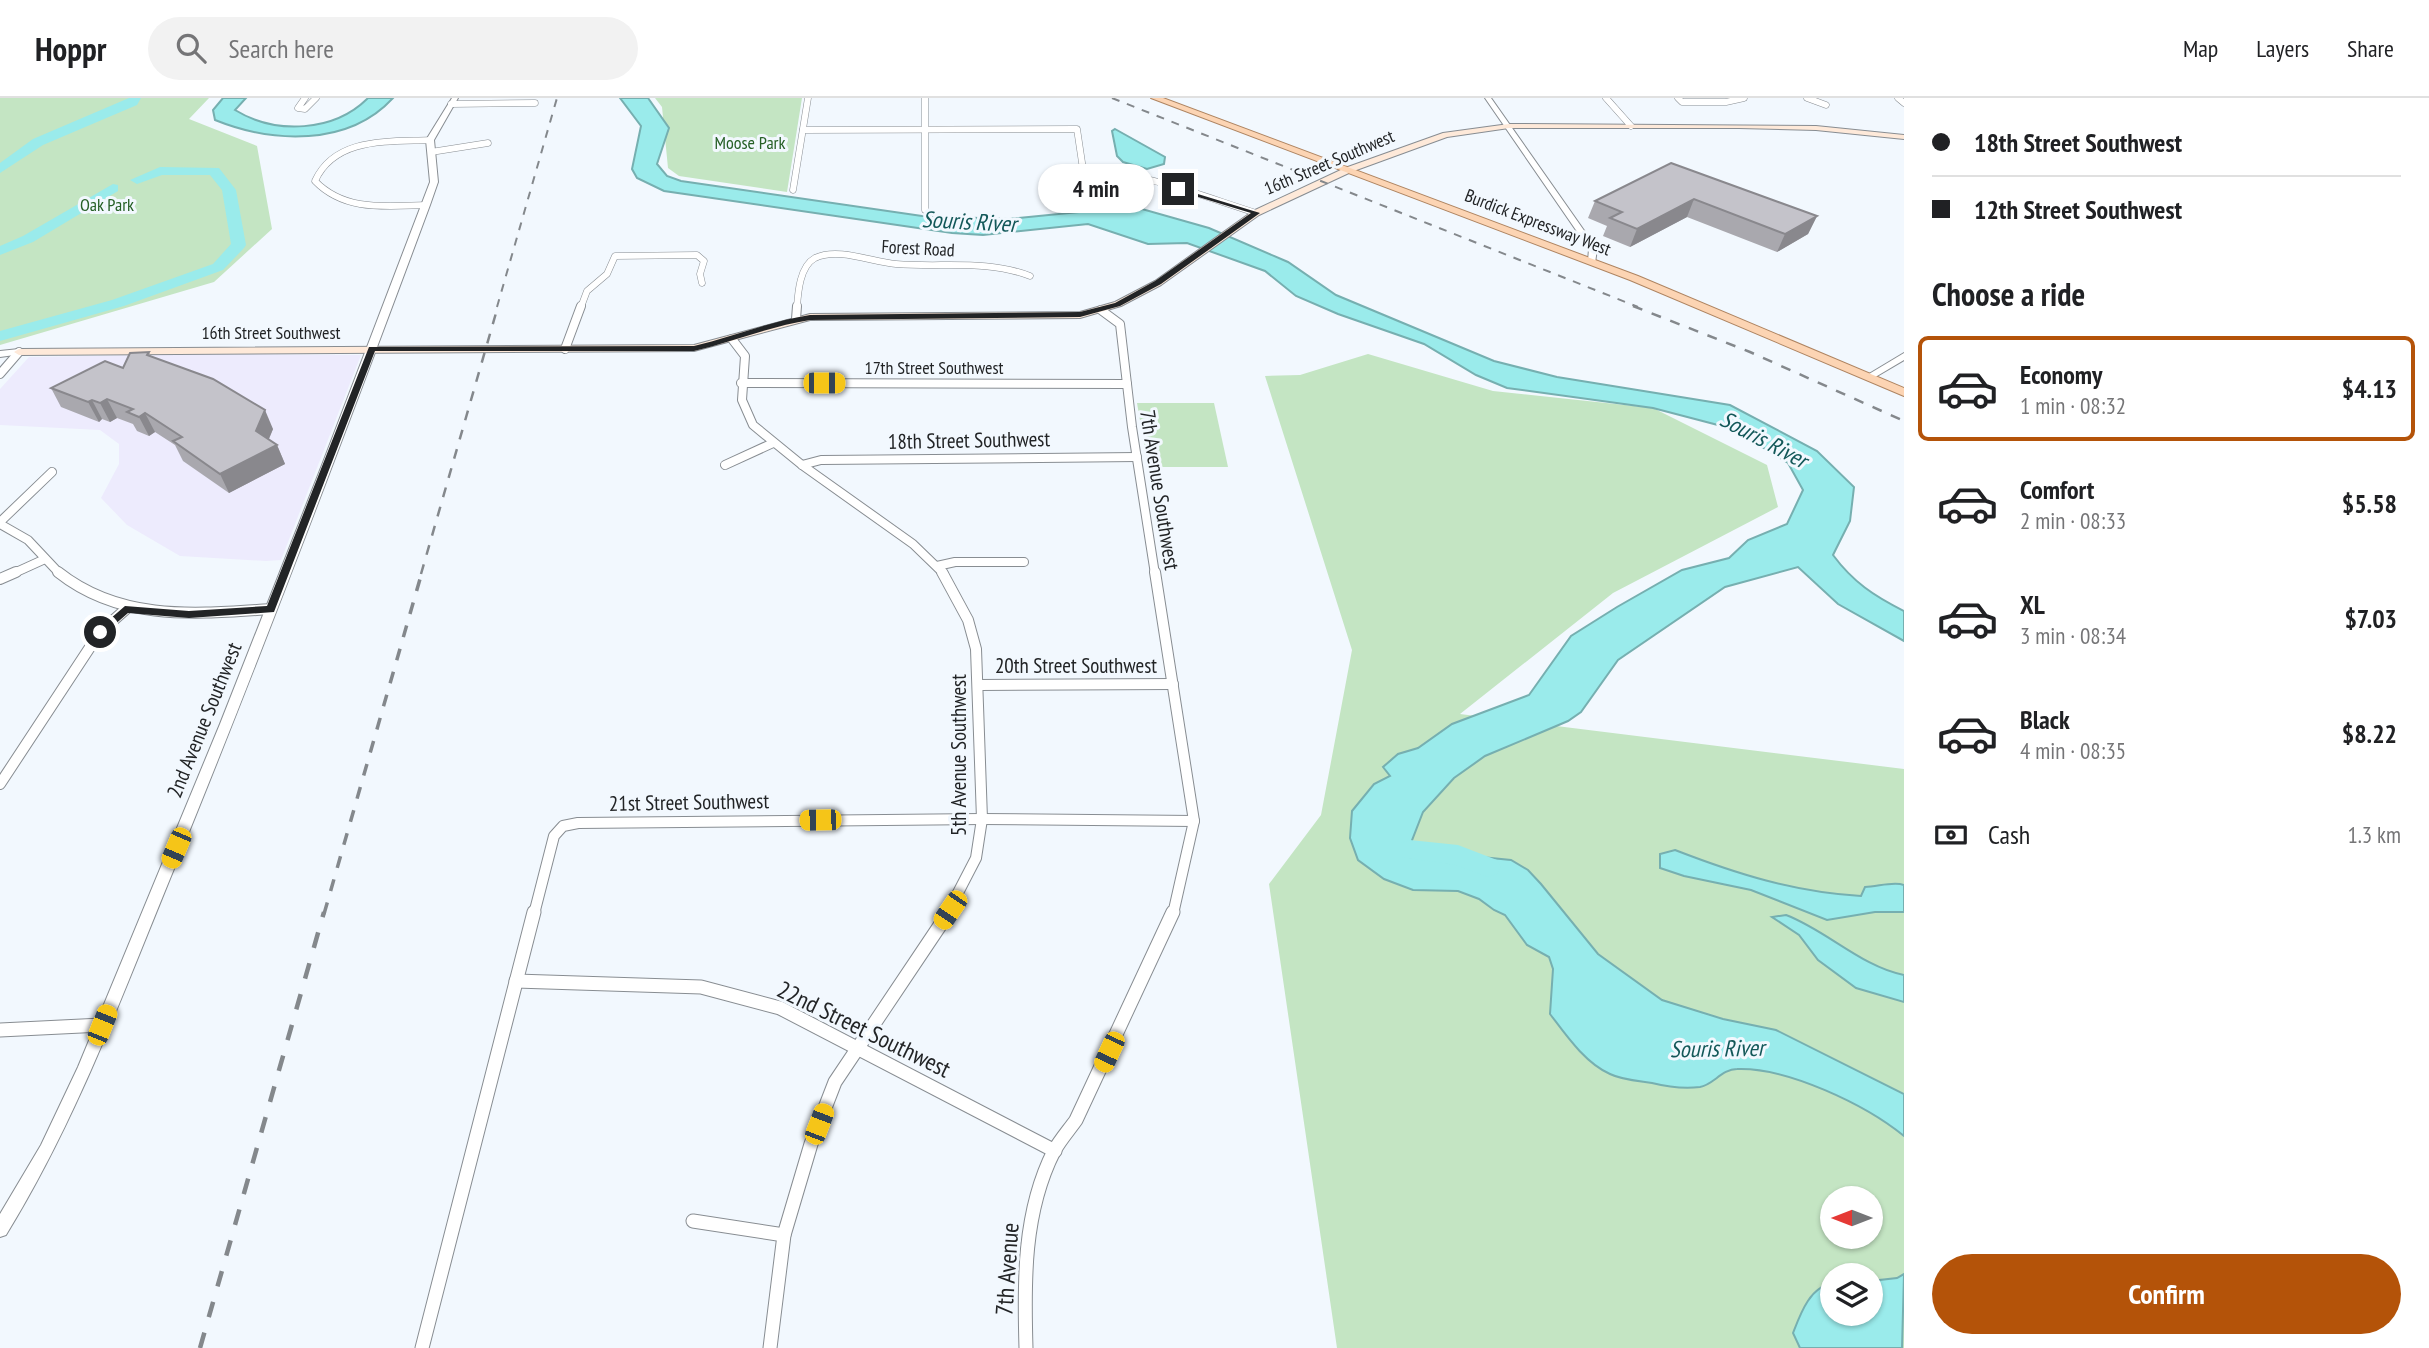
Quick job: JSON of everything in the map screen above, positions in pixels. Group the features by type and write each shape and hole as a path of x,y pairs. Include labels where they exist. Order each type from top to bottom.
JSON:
{"main road":[{"name":"Burdick Expressway West","path":"1155,98 1592,261 1904,392"},
{"name":"16th Street Southwest","path":"796,320 828,316 1045,317 1101,310 1158,283 1227,231 1256,213 1349,170 1446,135 1509,126 1632,126 1804,128 1904,137"},
{"path":"732,339 768,326 796,320"},
{"name":"16th Street Southwest","path":"19,352 694,348 732,339"}],"street":[{"path":"305,98 298,108 305,108 316,98"},
{"path":"793,190 808,98"},
{"path":"925,98 925,210"},
{"path":"1488,98 1593,249 1592,261"},
{"path":"1606,98 1632,126"},
{"path":"1680,100 1726,102 1744,98"},
{"path":"1807,98 1826,105"},
{"path":"1898,98 1904,103"},
{"path":"426,205 350,203 337,200 322,191 315,181 318,170 340,151 366,145 430,140 453,101 535,103"},
{"path":"803,130 1077,129 1083,173 1118,171 1256,213"},
{"name":"2nd Avenue Southwest","path":"0,1229 26,1190 56,1132 183,832 271,610 434,182 430,140"},
{"path":"431,152 488,144"},
{"path":"565,349 587,291 607,274 615,256 702,257 702,283"},
{"name":"Forest Road","path":"796,320 804,267 813,258 836,257 926,266 995,265 1015,268 1030,276"},
{"name":"7th Avenue Southwest","path":"1101,310 1120,324 1137,457 1194,821"},
{"name":"5th Avenue Southwest","path":"732,339 745,356 741,383 742,400 753,425 802,466 914,544 937,566 958,596 968,620 976,649 979,685 982,819 976,858 966,883 835,1082 811,1144 785,1236 770,1348"},
{"path":"0,354 19,352"},
{"path":"0,374 19,352"},
{"path":"1869,377 1904,356"},
{"name":"17th Street Southwest","path":"741,383 1127,384"},
{"path":"724,465 773,443"},
{"name":"18th Street Southwest","path":"802,466 821,460 1137,457"},
{"path":"52,472 0,523 29,538 59,573 96,598 125,610 189,615 271,610"},
{"path":"0,579 45,559"},
{"path":"937,566 955,562 1024,562"},
{"path":"0,783 100,632 125,610"},
{"name":"20th Street Southwest","path":"979,685 1173,684"},
{"name":"21st Street Southwest","path":"516,981 554,836 563,826 578,822 982,819 1194,821"},
{"name":"7th Avenue","path":"1026,1348 1024,1308 1028,1236 1037,1197 1055,1151 1076,1120 1173,914 1194,821"},
{"path":"422,1348 516,981"},
{"name":"22nd Street Southwest","path":"516,981 701,986 780,1008 1055,1151"},
{"path":"0,1030 102,1025"},
{"path":"693,1220 785,1236"}],"shaded area":[{"path":"361,355 281,560 180,556 127,525 101,498 119,464 119,444 100,430 0,425 0,389 29,357"}],"green space":[{"name":"Oak Park","path":"0,98 209,98 189,119 257,146 272,229 214,282 0,345"},
{"name":"Moose Park","path":"655,98 802,98 787,192 679,176 668,168 662,107"},
{"path":"1368,354 1493,391 1653,408 1767,465 1778,507 1613,593 1460,714 1904,769 1904,1348 1337,1348 1269,884 1321,815 1352,650 1265,376 1300,375"},
{"path":"1137,403 1214,403 1228,467 1148,467"}],"water":[{"path":"223,98 246,98 235,110 251,118 286,126 304,126 339,118 368,98 393,98 375,114 332,133 285,136 237,128 215,120 213,110"},
{"path":"620,98 648,98 669,128 657,164 667,176 681,181 922,216 1009,219 1142,209 1209,228 1288,262 1336,295 1494,361 1557,377 1730,405 1817,451 1854,487 1850,521 1833,555 1865,588 1904,611 1904,641 1838,604 1798,567 1725,587 1618,660 1581,712 1568,721 1485,756 1454,778 1423,812 1411,843 1441,853 1511,860 1528,870 1598,954 1662,1000 1723,1019 1776,1030 1904,1094 1904,1136 1848,1101 1779,1074 1737,1069 1722,1074 1705,1086 1682,1088 1625,1079 1601,1069 1577,1048 1550,1014 1553,969 1549,957 1527,945 1505,915 1479,899 1458,891 1413,890 1384,879 1358,860 1350,838 1352,811 1374,784 1390,776 1383,767 1398,754 1418,748 1452,724 1529,695 1571,636 1682,570 1729,558 1748,540 1787,524 1803,490 1788,463 1733,429 1653,408 1507,388 1476,375 1424,344 1338,314 1296,296 1265,271 1187,243 1148,244 1088,224 983,235 952,233 664,191 637,178 632,169 641,126"},
{"path":"1115,129 1165,157 1164,164 1147,169 1123,162 1117,156 1112,131"},
{"path":"1675,850 1743,874 1836,894 1861,896 1865,887 1904,885 1904,912 1875,912 1827,920 1751,890 1684,876 1660,868 1660,854"},
{"path":"1786,915 1873,964 1904,975 1904,1002 1856,988 1818,960 1799,935 1772,917"},
{"path":"1904,1274 1902,1348 1800,1348 1793,1333 1807,1302 1818,1290 1820,1289 1820,1326 1883,1326 1883,1280"}],"building":[{"path":"1671,163 1817,216 1785,234 1694,199 1637,229 1610,218 1622,212 1595,201"},
{"path":"149,352 147,355 213,379 265,410 256,431 277,445 220,474 173,441 182,437 145,413 139,417 127,412 133,409 107,399 100,403 92,400 88,402 51,388 105,361 123,368 130,353"}],"waterway":[{"path":"0,169 38,142 133,102 135,98"},
{"path":"0,336 118,303 218,267 239,245 229,190 214,171 160,171 137,180"},
{"path":"0,251 28,239 113,188"},
{"name":"Souris River","path":"1410,850 1458,855 1488,867"}],"railway":[{"path":"497,307 557,98"},
{"path":"1112,98 1638,307"},
{"path":"421,574 498,306"},
{"path":"1633,306 1750,352 1904,421"},
{"path":"324,914 422,572"},
{"path":"200,1348 324,912"}],"route":[{"path":"100,632 125,610 189,615 271,610 372,349 694,348 710,346 768,326 810,317 1080,315 1118,304 1158,283 1227,231 1256,213 1178,189"}]}
